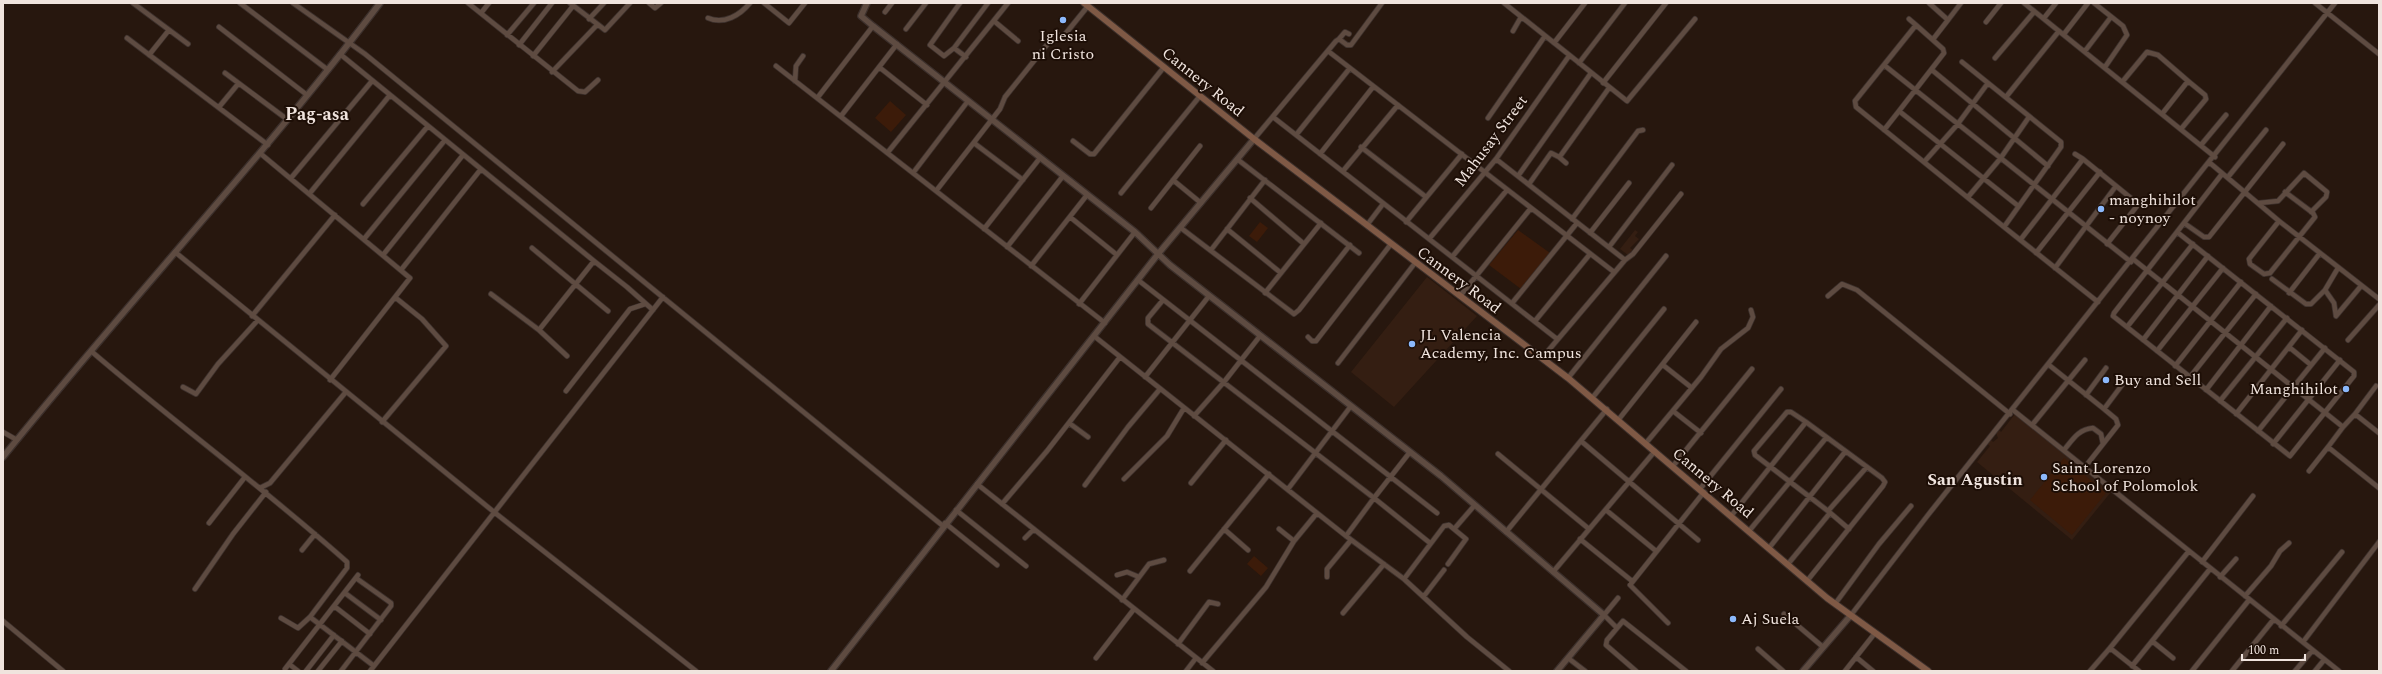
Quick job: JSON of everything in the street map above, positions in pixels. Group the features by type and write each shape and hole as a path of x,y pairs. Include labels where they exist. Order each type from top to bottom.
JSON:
{"main road":[{"name":"Cannery Road","path":"1086,5 1254,139 1593,397 1835,604 1928,671"}],"street":[{"path":"133,3 188,44"},
{"path":"240,3 328,70"},
{"path":"293,3 350,43 944,524 997,565"},
{"path":"3,457 175,252 261,154 380,3"},
{"path":"469,3 552,72 582,92 589,89 598,80"},
{"path":"480,13 489,3"},
{"path":"507,35 534,3"},
{"path":"519,45 552,3"},
{"path":"589,19 604,3"},
{"path":"533,56 572,4 603,29 607,28 630,3"},
{"path":"649,3 655,8 661,3"},
{"path":"708,18 716,21 734,17 750,3"},
{"path":"764,3 789,23 805,3"},
{"path":"867,3 861,16 1135,232 1158,254 1209,296 1410,452 1604,615 1617,628"},
{"path":"885,12 892,3"},
{"path":"960,3 930,44 944,56 954,48 988,3"},
{"path":"888,152 1008,3"},
{"path":"1339,39 1347,45 1351,44 1382,3"},
{"path":"1504,3 1609,88 1628,100 1695,19"},
{"path":"1554,43 1585,3"},
{"path":"1578,63 1625,3"},
{"path":"1603,83 1666,3"},
{"path":"1928,3 1948,20"},
{"path":"1934,38 1961,3"},
{"path":"1986,22 2001,3"},
{"path":"2024,3 2123,81 2215,157"},
{"path":"2044,18 2056,3"},
{"path":"2064,34 2088,3"},
{"path":"2094,3 2123,26 2127,35 2105,67"},
{"path":"2316,3 2379,54"},
{"path":"1803,671 1851,615 2098,302 2215,157 2335,3"},
{"path":"906,29 923,4"},
{"path":"936,191 1000,110 1005,97 1054,36 1057,34 1062,38 1086,5"},
{"path":"1995,58 2034,12"},
{"path":"2085,51 2111,16"},
{"path":"1513,31 1521,17"},
{"path":"1884,130 1932,70 1944,52 1934,38 1909,19"},
{"path":"994,21 1018,41"},
{"path":"552,72 598,25"},
{"path":"1916,25 1855,104 1884,130 2098,302"},
{"path":"818,98 873,26"},
{"path":"219,27 307,96"},
{"path":"150,55 169,30"},
{"path":"2006,97 2059,31"},
{"path":"830,671 944,524 1158,254 1344,32 1349,34"},
{"path":"1488,118 1544,36"},
{"path":"127,38 268,145"},
{"path":"841,116 897,44"},
{"path":"954,48 966,56"},
{"path":"1328,51 1614,272"},
{"path":"2123,81 2138,61 2149,51 2158,55 2205,96 2206,100 2181,129"},
{"path":"340,54 594,261 628,286 645,304 653,310"},
{"path":"795,81 796,66 803,56"},
{"name":"Mahusay Street","path":"1429,239 1496,159 1569,56"},
{"path":"1962,62 2061,142 2062,147 2017,206 2004,226"},
{"path":"1884,65 1957,125 2069,212 2106,244 2132,260 2178,294 2225,334 2343,427"},
{"path":"776,66 888,152 1007,248 1104,323"},
{"path":"879,67 927,104"},
{"path":"1073,140 1094,154 1164,67"},
{"path":"1296,135 1350,68"},
{"path":"1932,70 2048,166"},
{"path":"225,73 288,120"},
{"path":"1518,176 1591,73"},
{"path":"291,178 372,81"},
{"path":"2162,114 2188,81"},
{"path":"1924,162 1942,144 1988,83"},
{"path":"219,107 238,84"},
{"path":"1320,154 1373,87"},
{"path":"1559,157 1609,88"},
{"path":"310,193 390,95"},
{"path":"1120,193 1200,96"},
{"path":"913,173 968,101"},
{"path":"1343,171 1361,147 1398,104"},
{"path":"1899,111 1942,144 2017,206"},
{"path":"2201,145 2226,115"},
{"path":"1968,197 2000,159 2029,116"},
{"path":"1273,117 1475,276 1513,302 1557,339"},
{"path":"363,204 428,126"},
{"path":"1572,219 1638,131 1643,130"},
{"path":"2228,177 2266,130"},
{"path":"364,240 445,140"},
{"path":"974,143 1023,180"},
{"path":"2184,223 2204,237 2209,237 2244,191 2283,144"},
{"path":"1151,208 1200,146"},
{"path":"1361,147 1426,197"},
{"path":"1529,184 1551,153 1566,163"},
{"path":"261,154 310,193 410,279 330,380"},
{"path":"383,255 463,154"},
{"path":"1406,222 1462,154"},
{"path":"2075,154 2100,172 2136,202 2137,206 2106,244"},
{"path":"984,229 1040,158"},
{"path":"1238,159 1359,253"},
{"path":"1496,159 1625,260"},
{"path":"2021,239 2082,159"},
{"path":"2210,163 2279,221 2379,299"},
{"path":"1609,247 1672,165"},
{"path":"401,270 481,169"},
{"path":"2036,253 2100,172"},
{"path":"2177,232 2353,371 2354,376 2291,455 2288,456 2114,318 2114,314 2177,232 2222,174"},
{"path":"2259,203 2276,202 2301,174 2306,174 2326,191 2327,194 2311,212"},
{"path":"1007,248 1063,176"},
{"path":"1173,180 1201,203"},
{"path":"1210,250 1265,180"},
{"path":"1590,233 1629,183"},
{"path":"2055,268 2116,186"},
{"path":"1452,257 1507,190"},
{"path":"2279,221 2249,259 2250,264 2262,273 2270,273 2314,220 2315,215 2286,192"},
{"path":"1542,358 1614,272 1633,254 1681,194"},
{"path":"1031,266 1087,195"},
{"path":"1250,198 1304,244"},
{"path":"1367,225 1383,204"},
{"path":"1460,296 1531,208"},
{"path":"252,316 335,215"},
{"path":"1070,217 1117,255"},
{"path":"1265,293 1321,223"},
{"path":"1513,302 1577,223"},
{"path":"1181,228 1291,313 1296,313 1350,246"},
{"path":"1227,229 1281,272"},
{"path":"1079,304 1135,232"},
{"path":"1308,337 1312,341 1316,341 1391,244"},
{"path":"2127,328 2194,244"},
{"path":"532,248 608,311"},
{"path":"175,252 345,393 696,671"},
{"path":"2289,293 2320,253"},
{"path":"1535,321 1590,254"},
{"path":"1568,378 1666,256"},
{"path":"2143,340 2208,256"},
{"path":"540,330 594,261"},
{"path":"1338,363 1415,263"},
{"path":"2157,351 2223,268"},
{"path":"2272,280 2308,305 2325,290 2338,268"},
{"path":"1138,280 1163,300 1190,318 1437,513"},
{"path":"2176,366 2241,282"},
{"path":"1828,296 1842,284 1857,290 2011,412 2032,425 2064,450 2210,569 2339,671"},
{"path":"2325,290 2334,303 2336,316 2361,286"},
{"path":"491,294 540,330 567,356"},
{"path":"2190,377 2256,294"},
{"path":"1144,377 1209,296"},
{"path":"370,671 663,297"},
{"path":"382,422 446,346 422,319 396,298"},
{"path":"1163,300 1148,318 1147,322 1430,543"},
{"path":"566,391 630,309 645,304"},
{"path":"2348,340 2379,305"},
{"path":"2206,390 2271,306"},
{"path":"1593,397 1664,309"},
{"path":"1646,443 1692,388 1723,346 1748,328 1753,317 1751,310"},
{"path":"2220,401 2287,318"},
{"path":"183,387 194,394 198,392 220,361 258,320"},
{"path":"1619,419 1696,322"},
{"path":"2236,414 2302,330"},
{"path":"1094,336 1351,540 1404,579 1467,637 1509,671"},
{"path":"1194,416 1224,382 1260,336"},
{"path":"2289,347 2311,365"},
{"path":"2258,431 2325,348"},
{"path":"91,351 121,378 267,493 347,562 348,566 310,617 298,628 281,618"},
{"path":"1002,504 1120,357"},
{"path":"2032,425 2085,360"},
{"path":"2273,444 2340,360"},
{"path":"1663,365 1692,388"},
{"path":"2049,365 2117,421 2118,425 2085,467"},
{"path":"2086,395 2106,368"},
{"path":"1673,466 1752,369"},
{"path":"2104,409 2125,381"},
{"path":"2309,471 2376,386"},
{"path":"1085,485 1160,389"},
{"path":"1668,623 1630,587 1632,581 1679,525 1702,490 1781,389"},
{"path":"195,589 233,534 267,493 270,483 345,393"},
{"path":"1288,489 1314,452 1351,406"},
{"path":"1124,480 1167,436 1184,408"},
{"path":"1506,532 1607,409"},
{"path":"1673,411 1701,433"},
{"path":"1807,581 1849,529 1884,483 1882,478 1866,468 1806,422 1792,412 1787,412 1754,451 1755,455 1771,466 1849,529"},
{"path":"2355,414 2379,433"},
{"path":"1731,516 1806,422"},
{"path":"1068,423 1088,437"},
{"path":"2064,450 2081,430 2088,428 2094,428 2099,432 2103,444"},
{"path":"3,432 17,440"},
{"path":"1749,531 1826,438"},
{"path":"1191,483 1226,440"},
{"path":"1581,441 1698,540"},
{"path":"2328,446 2379,488"},
{"path":"1553,572 1655,451"},
{"path":"1346,536 1410,452"},
{"path":"1769,548 1845,452"},
{"path":"1498,454 1589,529"},
{"path":"1788,564 1866,468"},
{"path":"1190,571 1269,474"},
{"path":"209,523 245,477"},
{"path":"260,488 270,483"},
{"path":"977,484 1213,671"},
{"path":"2202,562 2253,496"},
{"path":"1456,528 1474,506"},
{"path":"1835,604 1879,544 1911,506"},
{"path":"956,510 1026,566"},
{"path":"1606,510 1656,551"},
{"path":"1202,663 1266,587 1294,541 1317,513"},
{"path":"1404,579 1444,526 1452,525 1465,536 1465,541 1448,564"},
{"path":"1025,538 1034,529"},
{"path":"1224,529 1248,550"},
{"path":"1279,529 1294,541"},
{"path":"302,550 315,534"},
{"path":"1327,577 1327,569 1351,540"},
{"path":"1580,540 1632,581"},
{"path":"2303,642 2379,542"},
{"path":"2245,596 2271,566 2280,551 2288,543"},
{"path":"2090,671 2189,551"},
{"path":"2281,626 2342,552"},
{"path":"2220,577 2236,559"},
{"path":"1122,600 1149,564 1164,560"},
{"path":"1343,613 1384,564"},
{"path":"2132,666 2210,569"},
{"path":"1424,596 1444,570"},
{"path":"1117,575 1127,572 1139,577"},
{"path":"285,669 357,576 391,603 391,606 341,671"},
{"path":"345,593 381,620"},
{"path":"1557,671 1618,598"},
{"path":"2192,671 2249,600"},
{"path":"1178,644 1209,602 1218,604"},
{"path":"334,606 370,634"},
{"path":"1096,658 1134,609"},
{"path":"1784,614 1823,647"},
{"path":"310,617 374,666"},
{"path":"2232,671 2274,619"},
{"path":"3,621 63,671"},
{"path":"1636,671 1606,646 1606,643 1623,621 1627,621 1686,671"},
{"path":"1845,671 1876,633"},
{"path":"306,671 334,635"},
{"path":"318,671 342,641"},
{"path":"2152,641 2173,658"},
{"path":"2110,648 2139,671"},
{"path":"1758,649 1783,671"},
{"path":"2295,671 2312,650"},
{"path":"1856,657 1873,671"},
{"path":"1186,671 1196,658"},
{"path":"1568,658 1584,671"},
{"path":"2315,671 2324,660"},
{"path":"289,664 298,671"}],"shaded area":[{"path":"890,101 906,115 891,132 875,118"},
{"path":"1260,222 1268,228 1257,242 1249,236"},
{"path":"1518,230 1550,253 1521,289 1489,265"},
{"path":"1635,230 1638,232 1635,236 1639,239 1630,248 1633,250 1628,255 1620,249"},
{"name":"JL Valencia Academy, Inc. Campus","path":"1427,277 1477,316 1394,407 1351,372"},
{"name":"Saint Lorenzo School of Polomolok","path":"2015,414 2111,492 2072,540 1977,462 1990,446 1987,444 1991,440 1993,442 1998,438 1996,433 1999,430 2001,432"},
{"path":"2064,458 2106,493 2072,535 2030,500"},
{"path":"1254,556 1268,568 1261,576 1247,564"}],"place":[{"name":"Iglesia ni Cristo","path":"1063,20"},
{"name":"manghihilot - noynoy","path":"2101,209"},
{"name":"JL Valencia Academy, Inc. Campus","path":"1412,344"},
{"name":"Buy and Sell","path":"2106,380"},
{"name":"Manghihilot","path":"2346,389"},
{"name":"Saint Lorenzo School of Polomolok","path":"2044,477"},
{"name":"Aj Suela","path":"1733,619"}],"district":[{"name":"Pag-asa","path":"317,114"},
{"name":"San Agustin","path":"1975,480"}]}
